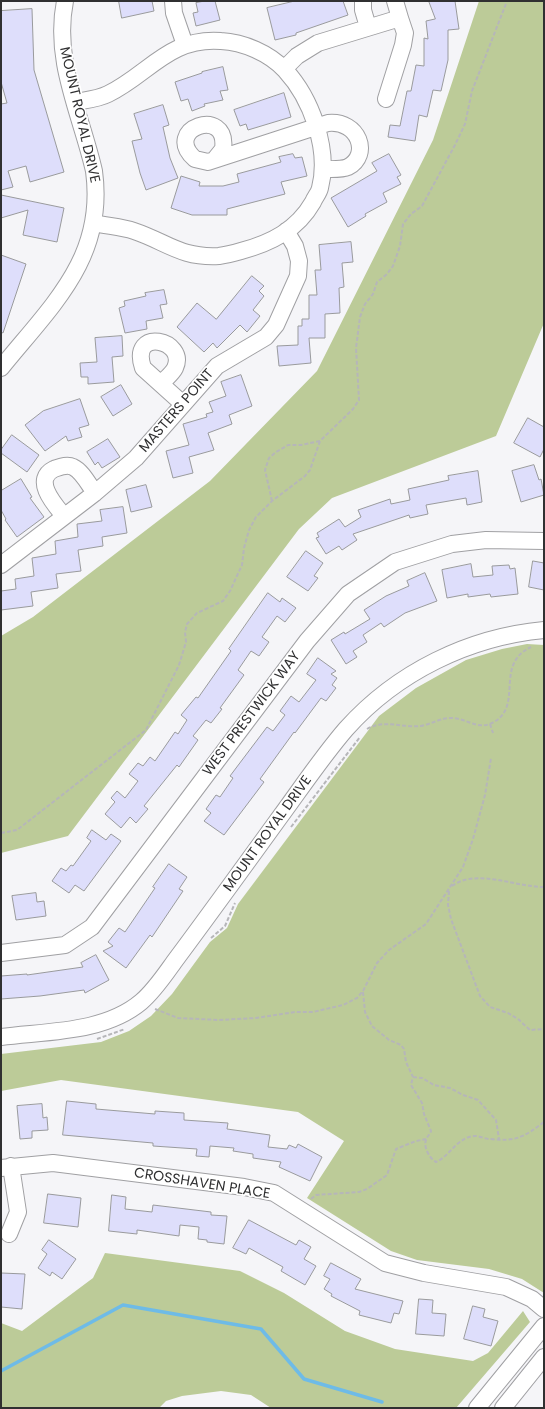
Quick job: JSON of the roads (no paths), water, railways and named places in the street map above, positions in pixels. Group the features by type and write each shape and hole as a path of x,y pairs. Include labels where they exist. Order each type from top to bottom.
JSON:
{"street":[{"name":"MOUNT ROYAL DRIVE","path":"1,368 76,272 90,241 94,223 96,189 94,171 75,102 66,76 61,41 65,1"},
{"path":"173,1 174,13 185,45"},
{"path":"363,1 368,27"},
{"path":"386,99 403,45 405,33 395,1"},
{"path":"284,69 297,56 318,43 400,18"},
{"path":"75,102 101,97 109,93 146,69 160,57 185,45 220,41 236,43 266,55 284,69 296,84 305,99 315,126 320,146 323,169 320,189 310,208 299,221 273,240 221,256 193,255 172,249 134,231 94,223"},
{"path":"215,159 315,126 328,123 344,123 352,128 357,135 359,154 348,166 323,169"},
{"name":"MASTERS POINT","path":"1,565 95,493 136,458 217,366 266,337 276,325 298,276 299,261 295,246 286,231"},
{"path":"161,384 183,404"},
{"path":"64,516 50,499 46,490 45,479 52,470 61,466 72,466 81,473 95,493"},
{"name":"WEST PRESTWICK WAY","path":"1,953 65,945 92,927 307,641 348,594 395,562 429,550 452,544 486,540 544,540"},
{"name":"MOUNT ROYAL DRIVE","path":"1,1037 98,1025 115,1019 141,1002 154,989 170,968 329,750 362,713 417,671 457,651 502,636 544,630"},
{"name":"CROSSHAVEN PLACE","path":"6,1167 53,1163 244,1187 274,1193 385,1262 424,1273 506,1287 532,1299 544,1309"},
{"path":"6,1167 18,1212 9,1234"},
{"path":"477,1408 544,1326"},
{"path":"503,1408 544,1357"}],"waterway":[{"path":"1,1371 123,1305 261,1329 304,1379 382,1402"}]}
